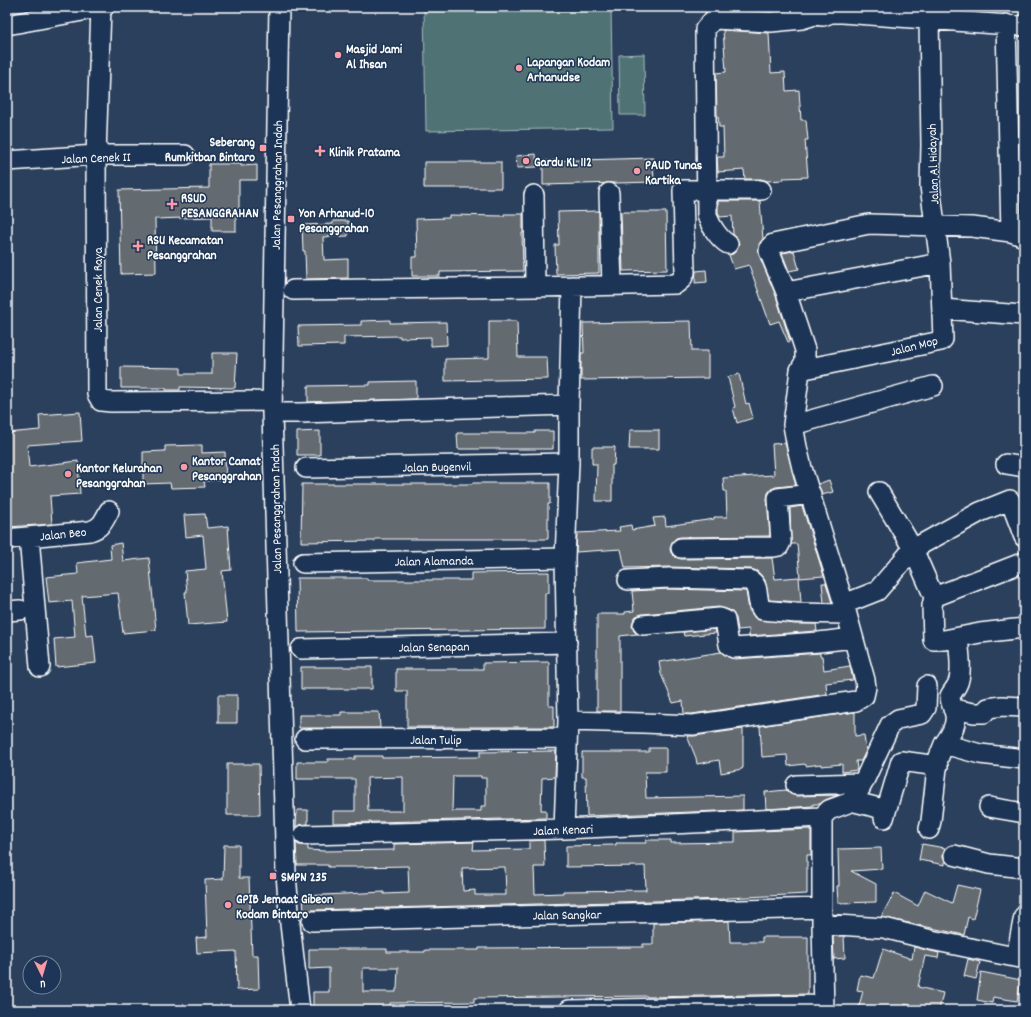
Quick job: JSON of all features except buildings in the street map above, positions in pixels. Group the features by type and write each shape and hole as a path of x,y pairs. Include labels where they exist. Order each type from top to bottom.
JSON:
{"street":[{"name":"Jalan Cenek Raya","path":"102,7 96,156 97,394 101,401 272,407"},
{"path":"7,25 102,7"},
{"name":"Jalan Pesanggrahan Indah","path":"279,7 272,407 286,874 300,1010"},
{"path":"728,244 723,241 708,220 706,190 705,29 714,19 771,22 802,19 815,15 823,16 842,10 938,15 1015,25 1018,235 972,227 936,225"},
{"name":"Jalan Al Hidayah","path":"938,15 930,186 940,263 942,309"},
{"name":"Jalan Cenek II","path":"7,161 96,156 185,155"},
{"path":"293,290 676,284 682,279 685,272 683,190 762,190"},
{"path":"609,193 612,285"},
{"path":"534,195 535,287"},
{"name":"Jalan Tulip","path":"305,739 567,730 643,723 693,725 856,701 864,696 866,688 853,638 797,448 793,425 800,370 805,361 805,350 786,292 769,251 773,244 869,224 936,225"},
{"path":"786,292 940,263"},
{"path":"564,829 567,730 565,558 569,463 572,286"},
{"path":"942,309 1024,315"},
{"name":"Jalan Mop","path":"800,370 941,341 944,335 942,309"},
{"path":"793,425 933,386"},
{"path":"272,407 569,404"},
{"name":"Jalan Bugenvil","path":"306,468 569,463"},
{"path":"879,492 913,549 934,597 932,606 934,640 944,640 980,633 1024,628"},
{"path":"681,548 779,546 781,542 778,498 811,494"},
{"path":"628,580 668,578 750,580 756,585 760,607 762,610 796,613 845,609 877,591 913,549 980,512 1010,500 1024,537"},
{"name":"Jalan Beo","path":"7,539 90,531 97,529 102,525 109,511"},
{"path":"29,537 40,667"},
{"name":"Jalan Alamanda","path":"303,562 565,558"},
{"path":"934,597 1024,562"},
{"path":"643,625 720,618 725,620 729,645 734,648 853,638"},
{"path":"929,829 938,759 944,744 952,733 955,723 955,714 951,705 950,696 957,685 959,674 960,654 958,638"},
{"name":"Jalan Senapan","path":"301,649 567,643"},
{"path":"569,1010 824,1008 822,818 829,810 855,798 890,725 898,719 919,716 924,712 927,702 927,686"},
{"path":"953,709 974,713 984,713 988,708 1002,706 1024,707"},
{"path":"944,744 980,754 1024,759"},
{"path":"851,801 884,813 884,816 901,762 938,766"},
{"path":"796,785 863,783"},
{"path":"989,807 1024,813"},
{"name":"Jalan Kenari","path":"304,835 564,829 822,818"},
{"path":"954,855 989,864 1024,868"},
{"name":"Jalan Sangkar","path":"312,921 822,916 1020,958"},
{"path":"1020,958 1024,916"}],"green space":[{"name":"Lapangan Kodam Arhanudse","path":"424,7 611,7 613,128 426,131"},
{"path":"644,54 645,115 620,115 619,55"}],"place":[{"name":"Masjid Jami Al Ihsan","path":"338,55"},
{"name":"Lapangan Kodam Arhanudse","path":"519,68"},
{"name":"Seberang Rumkitban Bintaro","path":"263,148"},
{"name":"Klinik Pratama","path":"320,151"},
{"name":"Gardu KL 112","path":"526,161"},
{"name":"PAUD Tunas Kartika","path":"637,171"},
{"name":"RSUD PESANGGRAHAN","path":"172,204"},
{"name":"Yon Arhanud-10 Pesanggrahan","path":"291,219"},
{"name":"RSU Kecamatan Pesanggrahan","path":"138,246"},
{"name":"Kantor Camat Pesanggrahan","path":"184,467"},
{"name":"Kantor Kelurahan Pesanggrahan","path":"68,474"},
{"name":"SMPN 235","path":"273,876"},
{"name":"GPIB Jemaat Gibeon Kodam Bintaro","path":"228,905"}]}
